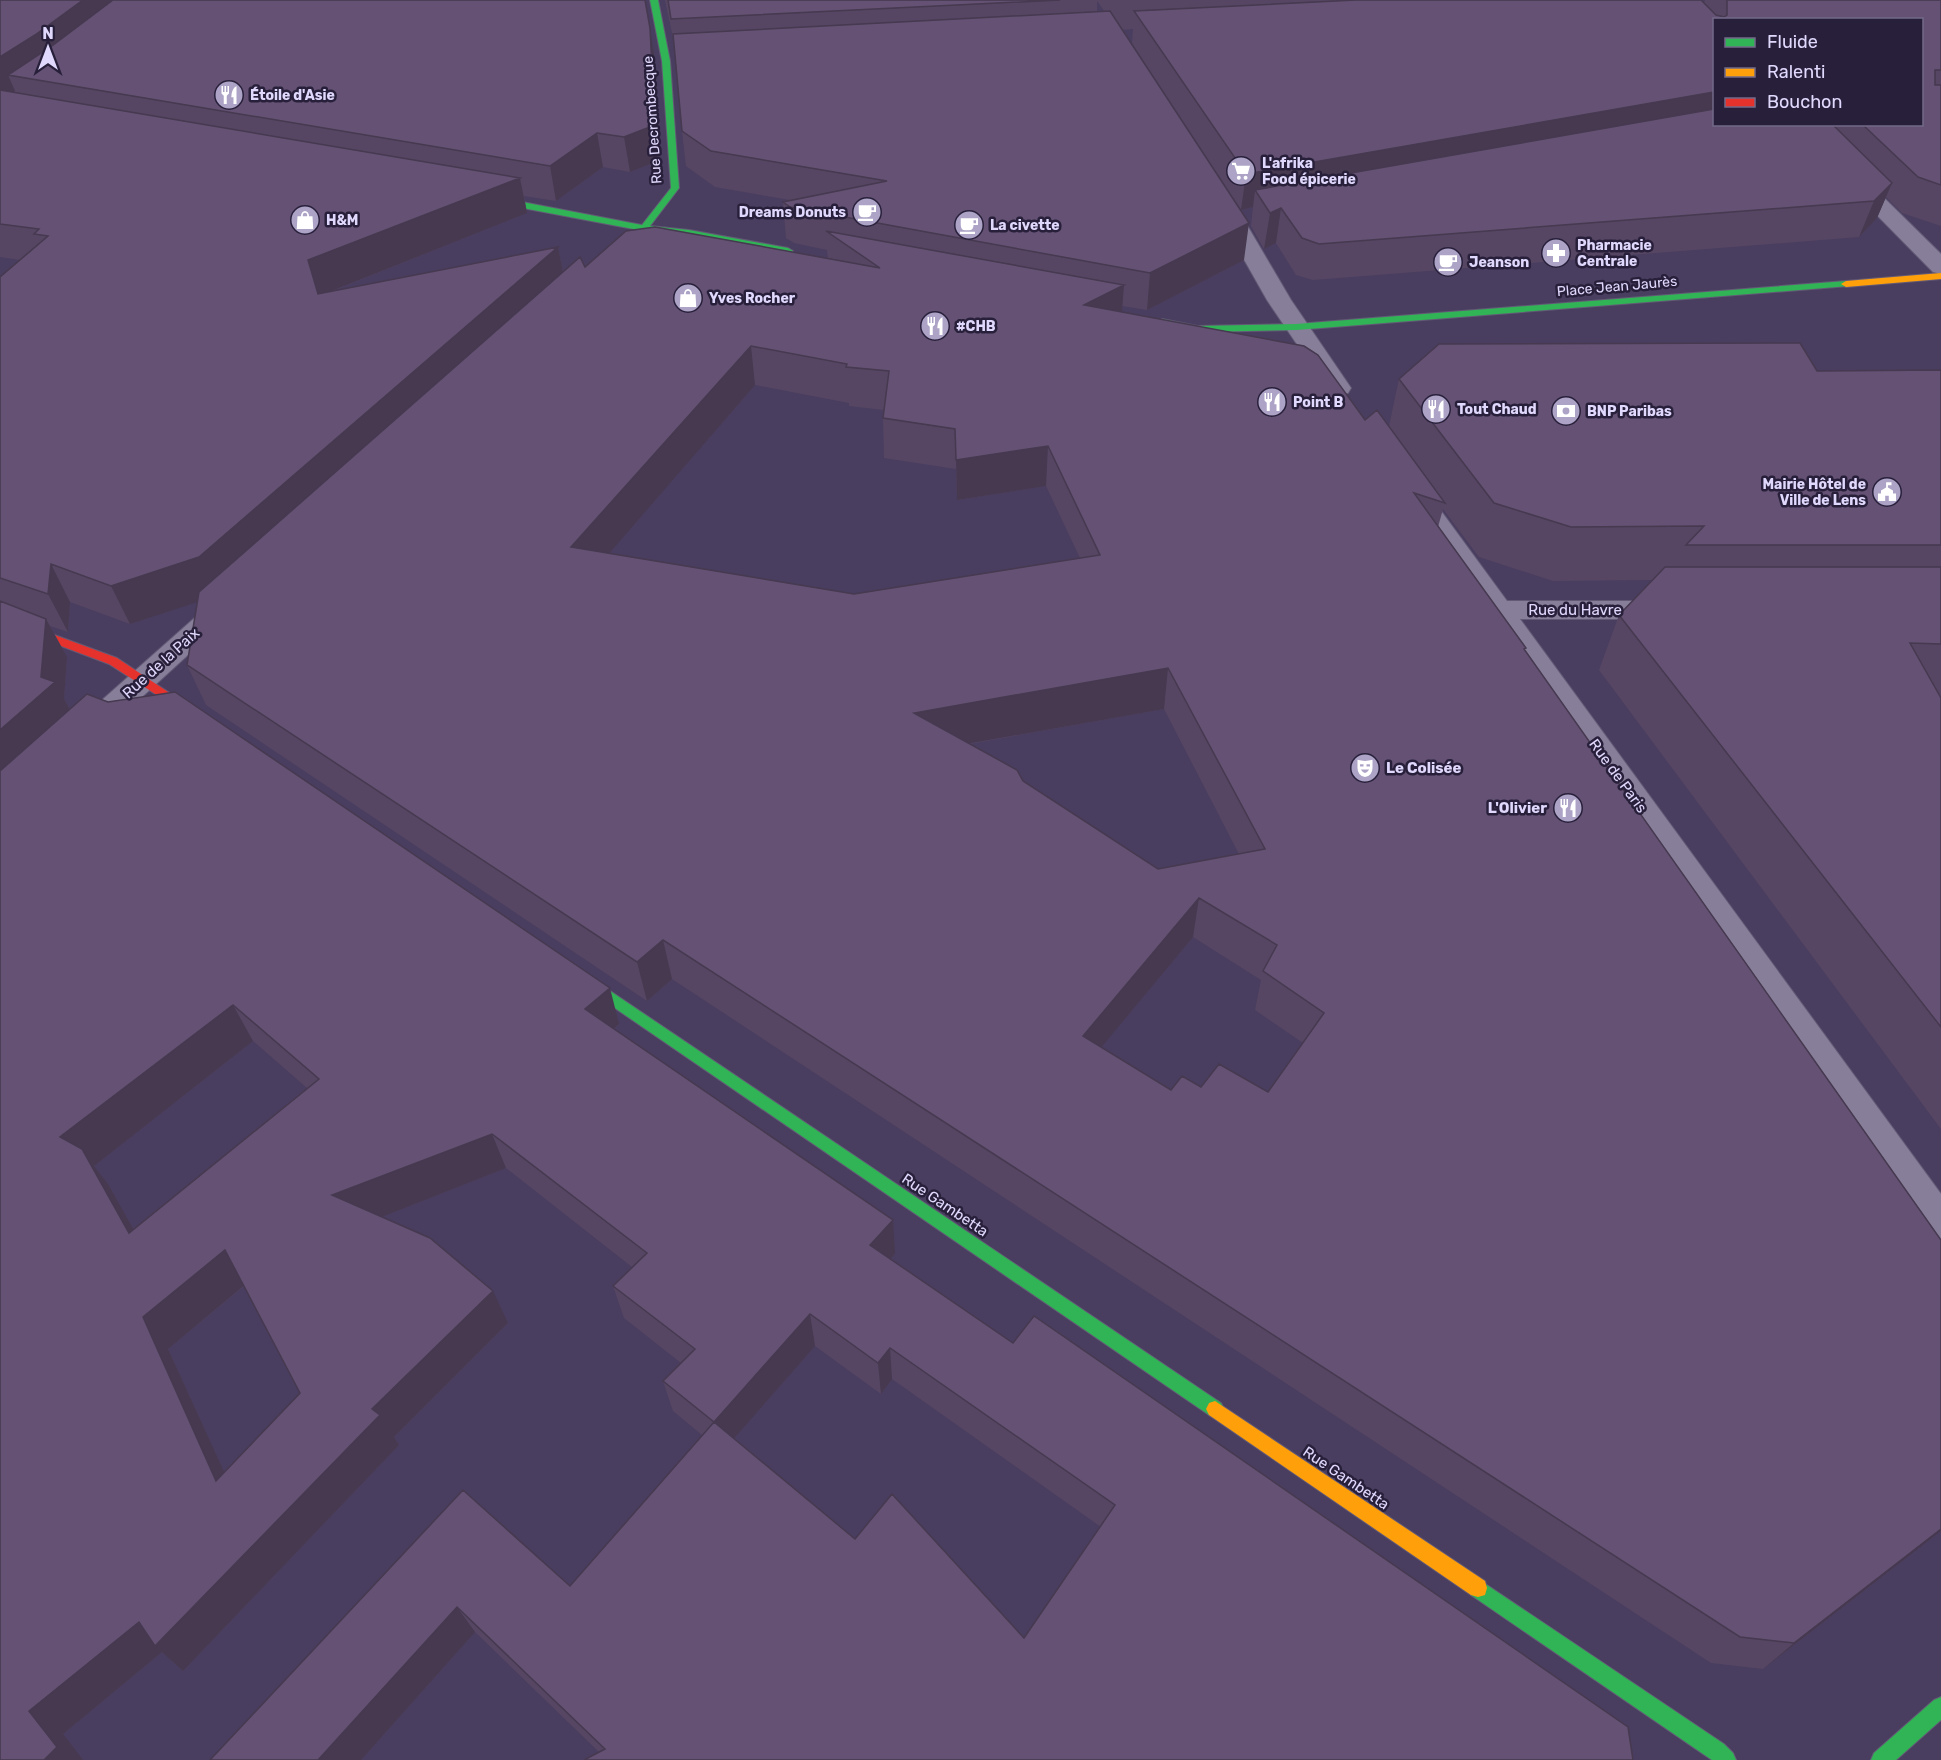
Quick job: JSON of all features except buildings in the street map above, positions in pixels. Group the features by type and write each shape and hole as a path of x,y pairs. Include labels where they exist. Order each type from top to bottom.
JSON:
{"street":[{"name":"Rue Decrombecque","path":"644,228 675,188 666,61 654,0"},
{"path":"666,61 689,60"},
{"path":"1799,126 1941,267"},
{"path":"1209,182 1234,220 1296,327 1356,412"},
{"path":"469,195 644,228 689,232 804,254"},
{"path":"1234,220 1258,216"},
{"path":"622,248 644,228"},
{"name":"Place Jean Jaurès","path":"1151,320 1197,329 1296,327 1941,276"},
{"name":"Rue de Paris","path":"1397,468 1941,1225"},
{"name":"Rue de la Paix","path":"66,749 241,591"},
{"name":"Rue du Havre","path":"1498,610 1701,610"},
{"path":"0,619 113,661 213,726"},
{"name":"Rue Gambetta","path":"569,969 1717,1751 1726,1760"},
{"path":"1881,1760 1941,1707"}],"traffic: fast":[{"path":"644,228 675,188 666,61 654,0"},
{"path":"481,197 644,228 689,233 788,251"},
{"path":"1162,322 1197,329 1296,327 1846,284"},
{"path":"576,974 1215,1409"},
{"path":"1478,1588 1717,1751 1726,1760"},
{"path":"1881,1760 1941,1707"}],"traffic: slow":[{"path":"1846,284 1941,276"},
{"path":"1215,1409 1478,1588"}],"traffic: jam":[{"path":"0,619 113,661 201,718"}],"place":[{"name":"Étoile d'Asie","path":"229,95"},
{"name":"L'afrika Food épicerie","path":"1241,171"},
{"name":"Dreams Donuts","path":"867,212"},
{"name":"H&M","path":"305,220"},
{"name":"La civette","path":"969,225"},
{"name":"Pharmacie Centrale","path":"1556,253"},
{"name":"Jeanson","path":"1448,262"},
{"name":"Yves Rocher","path":"688,298"},
{"name":"#CHB","path":"935,326"},
{"name":"Point B","path":"1272,402"},
{"name":"Tout Chaud","path":"1436,409"},
{"name":"BNP Paribas","path":"1566,411"},
{"name":"Mairie Hôtel de Ville de Lens","path":"1887,492"},
{"name":"Le Colisée","path":"1365,768"},
{"name":"L'Olivier","path":"1568,808"}]}
